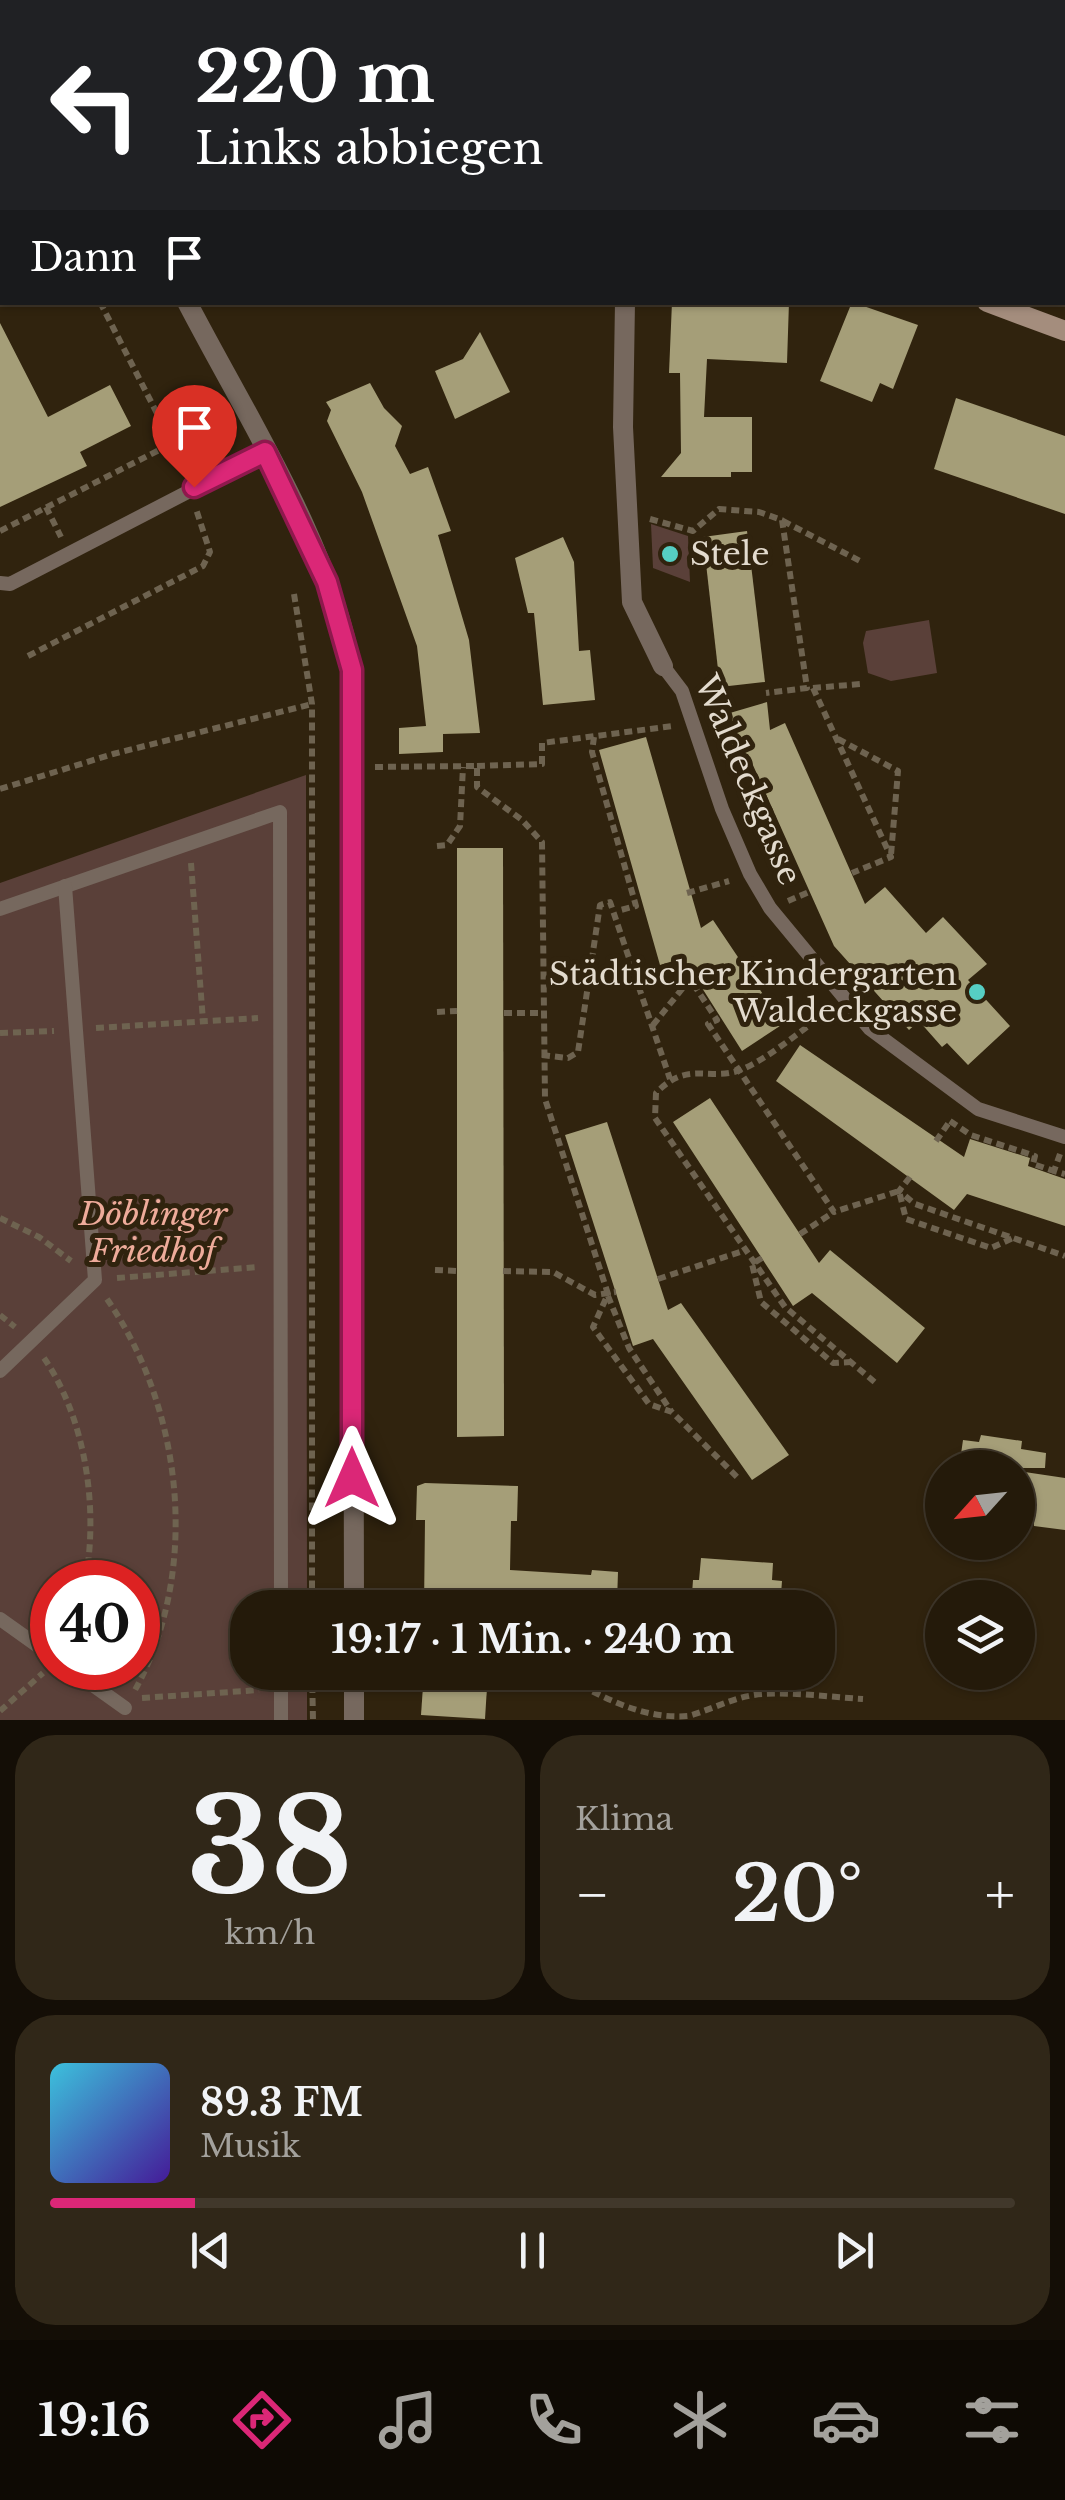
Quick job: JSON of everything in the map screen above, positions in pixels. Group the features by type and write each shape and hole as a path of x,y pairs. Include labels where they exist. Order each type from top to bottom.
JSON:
{"main road":[{"path":"995,305 1065,330"}],"street":[{"path":"189,305 327,582 352,670 354,1590"},
{"name":"Waldeckgasse","path":"625,305 623,427 632,602 663,666"},
{"path":"354,1690 354,1720"}],"lane":[{"path":"0,582 10,584 265,452"},
{"name":"Waldeckgasse","path":"663,666 682,691 695,722 722,809 750,874 770,908 870,1029 978,1110 1065,1138"},
{"path":"0,909 280,812 281,1590"},
{"path":"0,1371 96,1280 65,886"},
{"path":"0,1619 30,1642"},
{"path":"100,1690 125,1708"},
{"path":"280,1720 281,1690"}],"path":[{"path":"28,656 206,563 210,552 192,488 102,305"},
{"path":"0,531 172,443"},
{"path":"646,517 692,531 719,509 759,512 860,561"},
{"path":"782,520 810,688 891,857"},
{"path":"294,594 312,704 312,1590"},
{"path":"766,693 861,684"},
{"path":"0,789 113,754 312,704"},
{"path":"392,767 542,764 542,742 695,722"},
{"path":"594,737 592,752 640,905 617,911"},
{"path":"837,739 898,771 891,857"},
{"path":"477,787 478,766"},
{"path":"437,846 446,845 460,826 463,767"},
{"path":"464,787 477,787 522,820 542,842 545,1099 629,1348 672,1412 737,1477"},
{"path":"190,844 202,1021"},
{"path":"852,874 891,857"},
{"path":"688,893 750,874"},
{"path":"542,1054 568,1058 578,1052 600,904 610,902 617,911 670,1079"},
{"path":"653,1025 690,979 717,1020 708,1024 834,1212"},
{"path":"846,1000 740,1070 692,1071 670,1079 656,1094 655,1118 743,1252 785,1308 877,1384"},
{"path":"437,1012 457,1011"},
{"path":"504,1012 542,1014"},
{"path":"0,1033 280,1016"},
{"path":"950,1121 971,1135 1035,1156 1034,1164 1054,1171"},
{"path":"800,1234 834,1212 899,1191 910,1177"},
{"path":"899,1191 906,1219 991,1248 1013,1238"},
{"path":"899,1191 914,1204 1065,1256"},
{"path":"0,1218 38,1237 96,1280 129,1331 148,1370 162,1414 170,1462 172,1578 160,1634 130,1698 264,1690"},
{"path":"658,1279 743,1252"},
{"path":"752,1264 762,1258"},
{"path":"752,1264 761,1302 833,1362 852,1362"},
{"path":"96,1280 280,1265"},
{"path":"435,1270 457,1271"},
{"path":"503,1271 553,1272 595,1296 612,1293"},
{"path":"612,1293 593,1327 649,1404 672,1412"},
{"path":"0,1315 31,1342 60,1386 81,1449 89,1528 87,1560"},
{"path":"0,1711 30,1680"},
{"path":"312,1690 312,1720"},
{"path":"587,1690 612,1706 646,1716 685,1718 726,1700 763,1694 863,1699"}],"green space":[{"path":"651,524 688,536 690,582 653,568"},
{"path":"929,620 937,673 891,681 868,673 863,643 866,631"},
{"name":"Döblinger Friedhof","path":"306,775 307,1590 230,1590 230,1690 307,1690 307,1720 0,1720 0,883"}],"building":[{"path":"672,305 789,305 787,363 707,359 704,417 752,417 752,472 731,472 731,477 661,477 681,453 680,373 669,373"},
{"path":"851,305 918,325 893,389 880,383 872,402 820,381"},
{"path":"0,323 48,417 110,385 131,426 80,452 87,466 0,507"},
{"path":"480,332 510,392 455,419 435,371 463,359"},
{"path":"370,383 384,408 402,426 395,446 410,474 428,467 451,531 438,535 469,640 480,733 443,734 443,752 399,754 399,728 426,726 417,646 362,492 327,421 331,410 326,402"},
{"path":"956,398 1065,436 1065,514 934,469"},
{"path":"747,531 765,682 720,687 703,537"},
{"path":"563,537 574,562 579,651 590,650 595,700 543,705 534,613 528,613 515,558"},
{"path":"767,702 770,730 785,723 865,904 885,887 926,933 943,917 987,964 968,980 1010,1026 968,1065 947,1043 942,1047 919,1021 909,1030 834,946 748,754 727,757 723,715"},
{"path":"646,737 701,928 713,920 783,1024 742,1051 683,958 660,965 599,750"},
{"path":"457,848 503,848 504,1436 457,1437"},
{"path":"800,1045 964,1157 970,1139 1030,1158 1028,1166 1065,1179 1065,1226 967,1194 954,1210 776,1081"},
{"path":"710,1098 819,1263 830,1250 925,1328 897,1363 812,1293 793,1306 673,1122"},
{"path":"607,1122 668,1310 681,1303 789,1455 752,1480 653,1339 633,1346 565,1135"},
{"path":"981,1435 1022,1441 1021,1449 1027,1450 962,1450 963,1440 979,1442"},
{"path":"1035,1451 1046,1453 1045,1468 1035,1468"},
{"path":"1035,1474 1065,1478 1065,1530 1035,1526"},
{"path":"417,1486 518,1486 517,1521 511,1521 510,1570 591,1575 592,1570 618,1572 617,1590 424,1590 425,1520 416,1520"},
{"path":"701,1558 773,1563 772,1580 782,1581 781,1590 692,1590 693,1580 699,1580"},
{"path":"423,1690 487,1690 485,1719 421,1715"}],"place":[{"name":"Stele","path":"670,554"},
{"name":"Städtischer Kindergarten Waldeckgasse","path":"977,992"}],"route":[{"path":"194,487 265,452 327,582 352,670 352,1478"}]}
